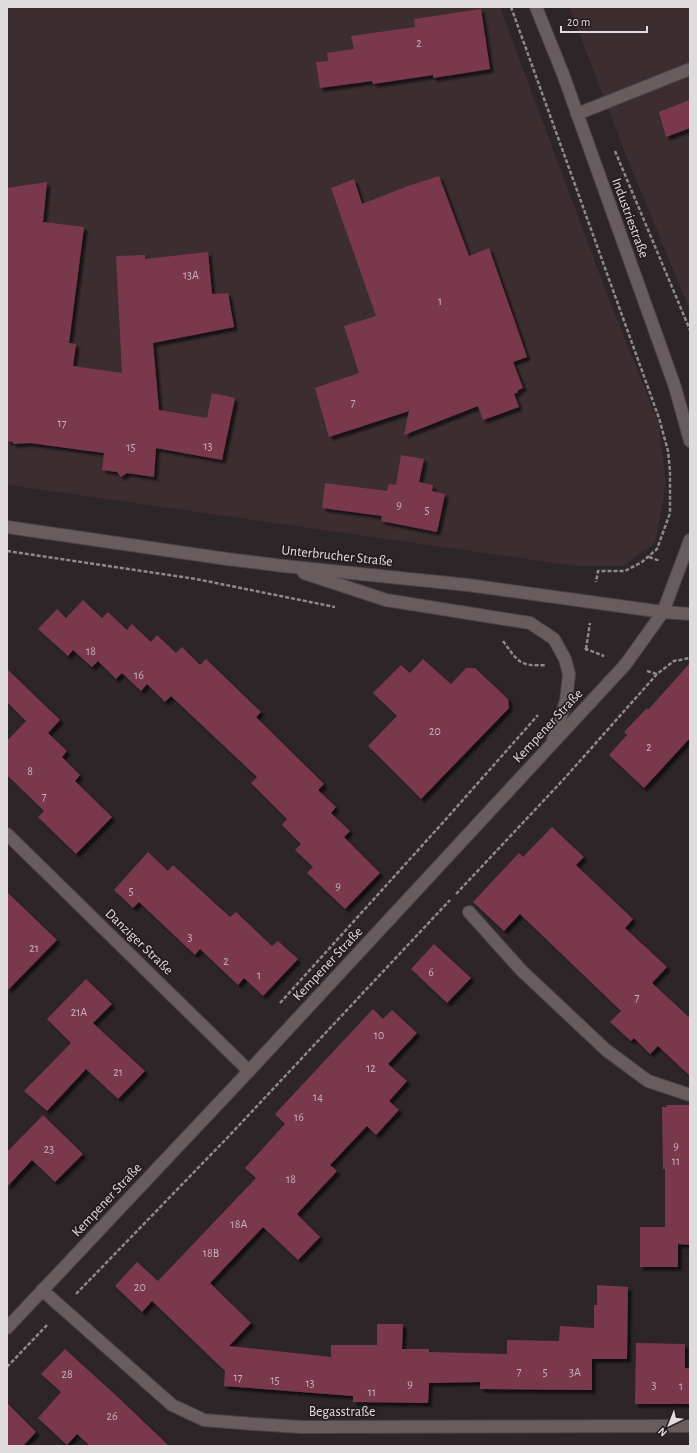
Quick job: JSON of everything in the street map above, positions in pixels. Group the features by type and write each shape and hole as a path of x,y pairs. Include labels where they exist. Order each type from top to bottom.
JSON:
{"street":[{"name":"Industriestraße","path":"536,7 563,74 675,387 690,441"},
{"path":"577,114 690,69"},
{"name":"Unterbrucher Straße","path":"7,527 284,566 468,585 663,612 690,614"},
{"path":"663,612 690,540"},
{"path":"284,566 386,600 530,623 554,639 565,659 569,674 566,701 551,744"},
{"name":"Kempener Straße","path":"7,1328 249,1072 625,665 663,612"},
{"name":"Danziger Straße","path":"7,834 249,1072"},
{"path":"469,912 521,970 606,1050 648,1081 690,1096"},
{"name":"Begasstraße","path":"42,1290 172,1405 204,1420 301,1427 690,1426"}],"path":[{"path":"511,7 653,404 668,451 670,471 670,512 657,549 642,562 625,571 598,571 586,649"},
{"path":"613,146 690,330"},
{"path":"7,551 196,578 320,605 343,608"},
{"path":"499,635 517,660 531,666 548,665 586,649 625,665 657,674"},
{"path":"7,1367 228,1137 558,786 657,674 674,661 690,658"},
{"path":"276,1008 541,711"}],"shaded area":[{"path":"7,7 500,7 604,286 659,424 666,485 655,543 623,566 575,566 7,485"},
{"path":"569,7 690,7 690,311 624,150"}],"building":[{"path":"481,9 490,69 433,78 433,75 373,84 372,81 320,88 316,62 328,61 327,53 354,49 351,36 415,27 414,19"},
{"path":"690,100 690,128 666,137 659,112"},
{"path":"439,176 469,256 489,248 516,325 527,357 513,362 523,388 514,394 519,407 483,420 478,406 404,435 409,411 329,437 315,388 359,373 344,326 376,316 331,188 354,179 362,204"},
{"path":"47,182 43,222 84,227 69,343 76,344 73,366 122,373 116,256 145,255 145,259 208,252 212,294 228,293 234,327 153,343 159,410 207,418 212,393 235,398 222,460 156,448 154,477 127,473 121,477 117,472 102,470 104,453 30,443 13,444 13,442 7,441 7,188"},
{"path":"401,455 424,459 419,482 433,485 432,491 445,494 437,532 381,521 382,516 322,508 325,483 387,491 389,484 396,485"},
{"path":"83,600 102,618 108,612 127,630 132,624 151,642 157,635 176,653 182,647 200,665 206,659 261,712 256,717 324,784 318,790 336,807 331,813 350,831 344,837 380,873 345,909 307,873 313,867 295,850 301,844 282,825 287,819 251,783 257,777 171,696 165,702 147,684 141,691 122,673 116,679 98,661 92,667 73,650 68,656 38,629 57,609 66,618"},
{"path":"423,659 451,684 466,668 475,668 508,699 509,708 421,799 368,746 397,716 373,693 401,665 410,673"},
{"path":"690,663 690,738 644,788 609,755 627,735 624,732 647,708 648,710"},
{"path":"7,669 60,720 48,733 67,751 62,757 80,775 75,781 112,817 76,854 38,817 44,811 7,775 7,741 26,721 7,702"},
{"path":"552,827 584,857 576,865 633,919 625,928 667,967 652,983 690,1018 690,1076 658,1046 650,1054 634,1038 631,1041 610,1022 621,1011 520,914 504,931 473,902 519,853 523,857"},
{"path":"148,852 168,871 173,865 230,917 236,912 272,946 278,941 298,959 263,996 244,978 238,985 200,949 195,955 139,902 133,908 114,890"},
{"path":"7,892 57,940 7,991"},
{"path":"434,944 471,978 447,1003 411,969"},
{"path":"86,979 112,1004 93,1023 145,1071 118,1099 86,1069 47,1111 24,1091 71,1043 47,1019"},
{"path":"373,1009 383,1019 392,1010 417,1033 388,1064 407,1081 389,1101 399,1110 376,1135 367,1126 330,1165 337,1171 297,1214 320,1237 298,1260 263,1227 210,1283 251,1323 229,1346 331,1357 331,1345 377,1345 377,1324 403,1324 402,1349 429,1349 429,1352 507,1354 507,1340 559,1341 560,1326 594,1328 594,1305 597,1305 597,1285 628,1287 627,1359 592,1359 592,1390 480,1389 480,1382 429,1383 428,1403 353,1402 353,1396 224,1386 225,1371 152,1301 142,1312 115,1286 137,1262 158,1281 256,1178 245,1168 285,1124 275,1114"},
{"path":"666,1105 690,1105 690,1245 678,1244 678,1267 640,1267 640,1227 665,1227 665,1169 663,1169 662,1107 667,1107"},
{"path":"43,1115 83,1154 55,1182 32,1160 7,1187 7,1152"},
{"path":"636,1343 685,1344 685,1368 690,1368 690,1404 635,1404"},
{"path":"65,1349 169,1446 90,1446 77,1434 67,1445 38,1418 61,1392 41,1374"},
{"path":"7,1403 36,1432 23,1446 7,1446"}]}
